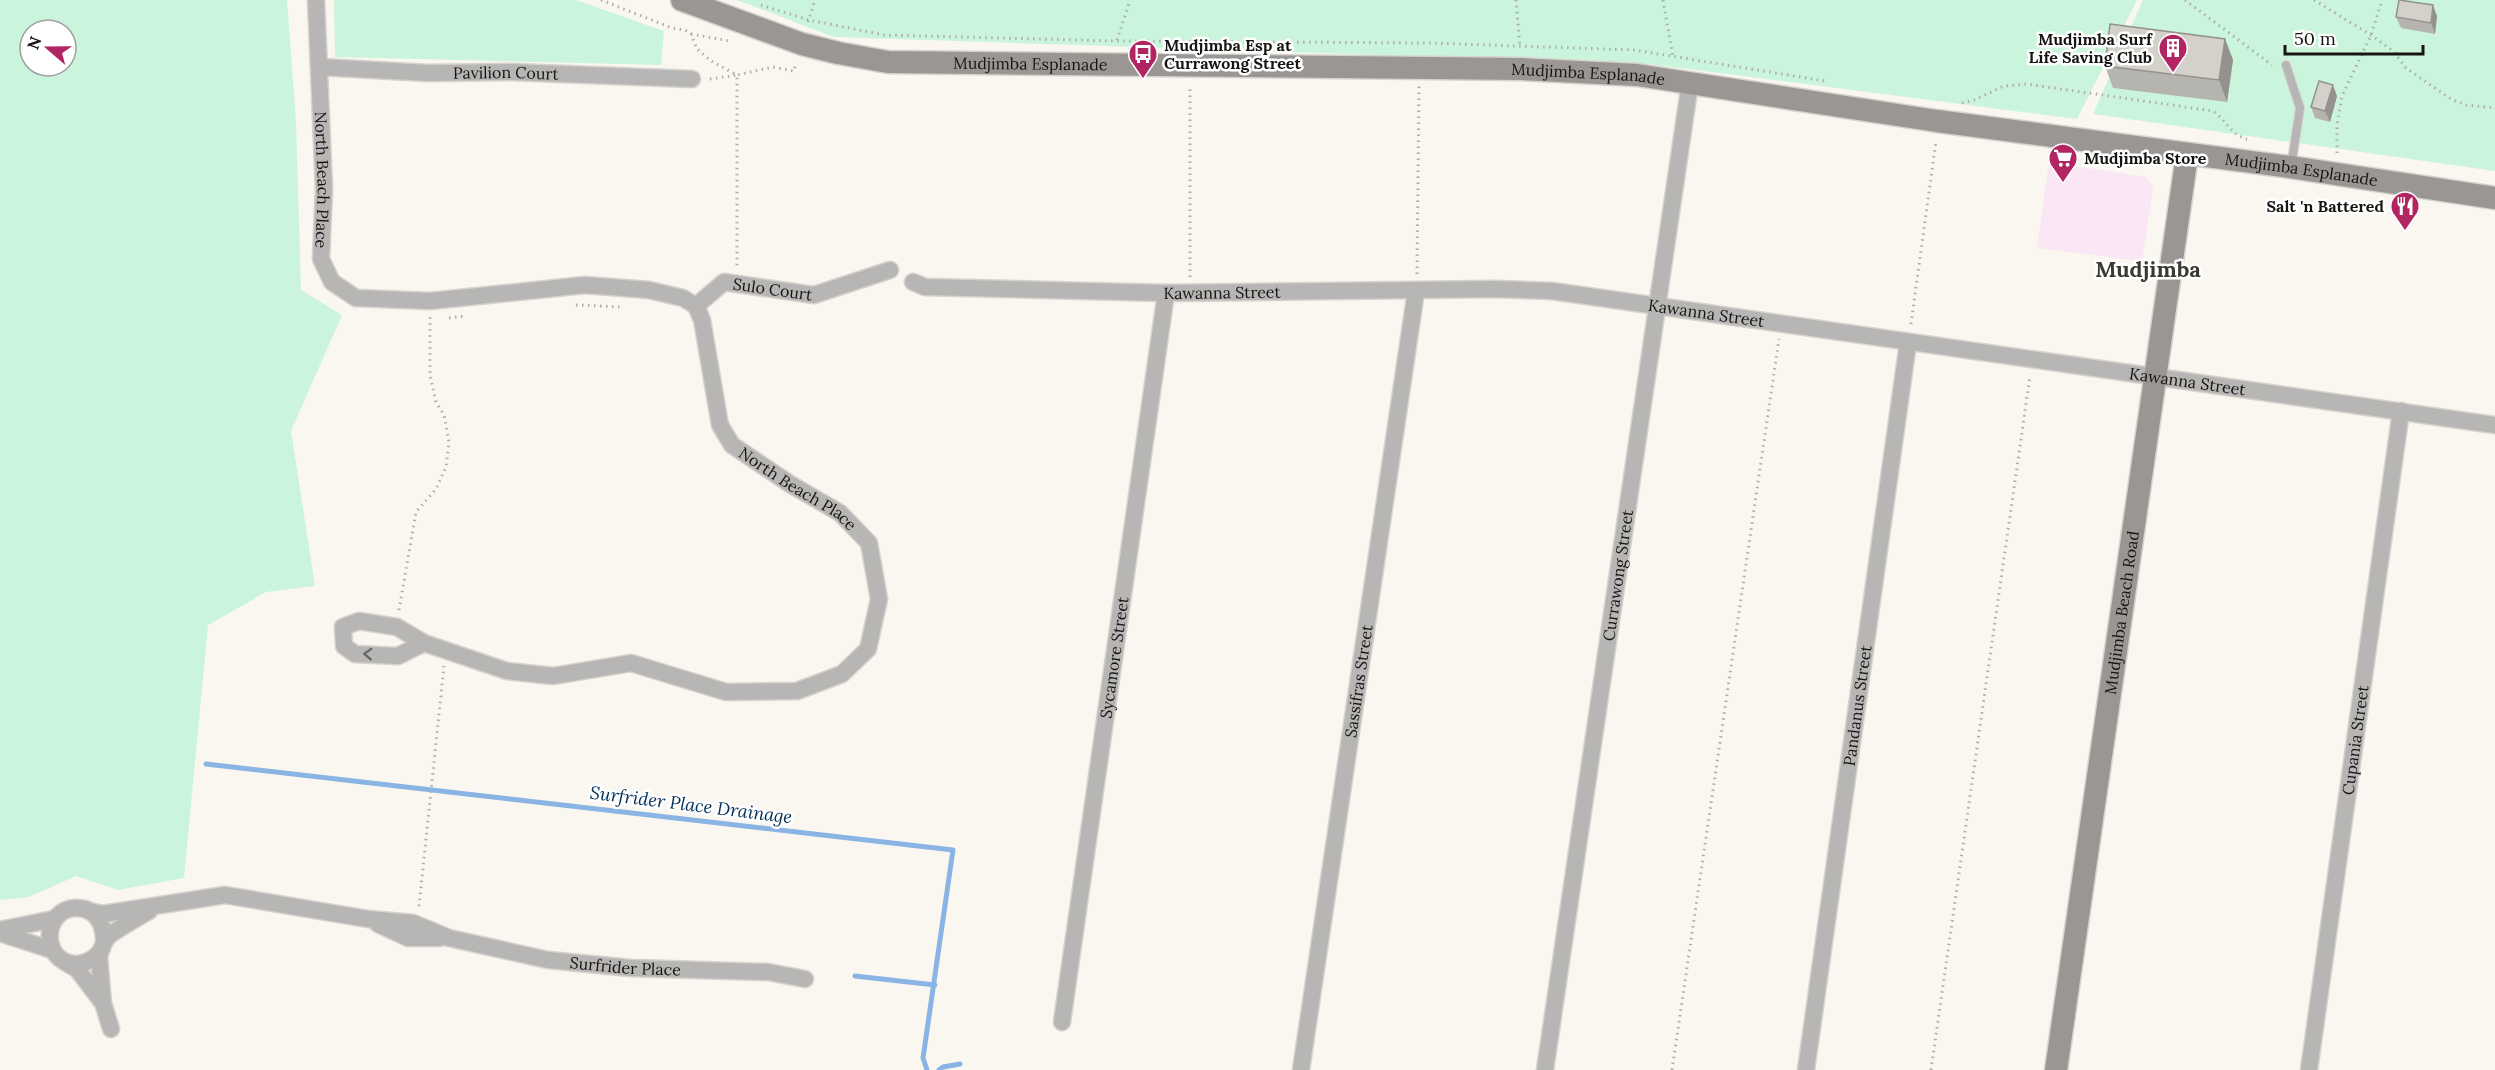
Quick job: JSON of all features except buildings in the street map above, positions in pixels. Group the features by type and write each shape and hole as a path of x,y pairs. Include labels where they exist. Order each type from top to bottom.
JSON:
{"street":[{"name":"North Beach Place","path":"316,0 324,189 321,259 332,282 356,298 430,308 585,285 649,290 683,298 696,306 702,320 720,425 732,445 790,484 840,513 869,543 879,599 868,650 842,674 797,691 726,692 631,663 553,676 507,671 424,643 397,627 359,621 343,627 344,646 355,654 398,656 424,643"},
{"name":"Mudjimba Esplanade","path":"682,0 799,53 838,53 888,62 1521,69 1637,75 1938,121 2290,167 2495,198"},
{"name":"Pavilion Court","path":"320,67 428,73 512,72 692,79"},
{"name":"Currawong Street","path":"1545,1070 1658,306 1682,81"},
{"name":"Mudjimba Beach Road","path":"2056,1070 2187,155"},
{"name":"Sulo Court","path":"696,306 724,282 814,295 890,270"},
{"name":"Kawanna Street","path":"914,282 925,286 1166,293 1495,289 1552,291 2495,425"},
{"name":"Sassifras Street","path":"1301,1070 1416,291"},
{"name":"Sycamore Street","path":"1062,1022 1166,293"},
{"name":"Pandanus Street","path":"1806,1070 1908,343"},
{"name":"Cupania Street","path":"2309,1070 2401,411"},
{"name":"Surfrider Place","path":"89,911 103,914 225,895 368,920 408,938 449,938 548,960 631,968 768,972 805,979"},
{"name":"Surfrider Place","path":"102,946 108,936 156,907"},
{"path":"0,931 54,920 69,909 89,911 101,922 102,946 99,957 103,1003 111,1029"},
{"path":"54,920 48,938 57,955 77,969 103,1003"},
{"path":"0,931 57,955 71,964 84,963 93,959 102,946"}],"lane":[{"path":"2286,65 2300,108 2290,167"}],"path":[{"path":"601,0 672,28 685,30 691,34 698,49 711,61 737,75"},
{"path":"692,79 718,79 773,67 794,71 814,0"},
{"path":"1114,63 1117,41 1130,0"},
{"path":"1516,0 1521,69"},
{"path":"1663,0 1673,56 1682,81"},
{"path":"2185,0 2274,66 2286,65"},
{"path":"2314,0 2371,35 2393,51 2406,68 2451,99 2466,105 2495,108"},
{"path":"2337,155 2337,125 2342,96 2371,35 2382,0"},
{"path":"1190,64 1190,293"},
{"path":"1416,291 1419,68"},
{"path":"736,270 737,75"},
{"path":"1908,343 1936,141"},
{"path":"569,305 622,307"},
{"path":"430,308 438,316"},
{"path":"397,627 416,512 439,482 446,467 450,442 444,415 436,402 430,375 430,308"},
{"path":"446,317 470,316"},
{"path":"1672,1070 1781,325"},
{"path":"1932,1070 2032,360"},
{"path":"419,906 444,665 440,649"}],"shaded area":[{"path":"2049,162 2146,177 2153,188 2142,261 2037,248"}],"green space":[{"path":"0,0 287,0 296,122 301,290 342,315 291,431 315,586 266,592 208,625 184,878 118,890 76,876 29,897 0,900"},
{"path":"334,0 576,0 664,31 661,65 335,57"},
{"path":"737,0 2137,0 2077,119 1649,64 834,37"},
{"path":"2143,0 2495,0 2495,171 2093,114"}],"waterway":[{"name":"Surfrider Place Drainage","path":"206,764 953,850 923,1058 927,1070"},
{"path":"855,976 935,985"},
{"path":"939,1070 960,1064"}],"place":[{"name":"Mudjimba Surf Life Saving Club","path":"2173,74"},
{"name":"Mudjimba Esp at Currawong Street","path":"1143,80"},
{"name":"Mudjimba Store","path":"2063,184"},
{"name":"Salt 'n Battered","path":"2405,232"}],"district":[{"name":"Mudjimba","path":"2148,269"}]}
